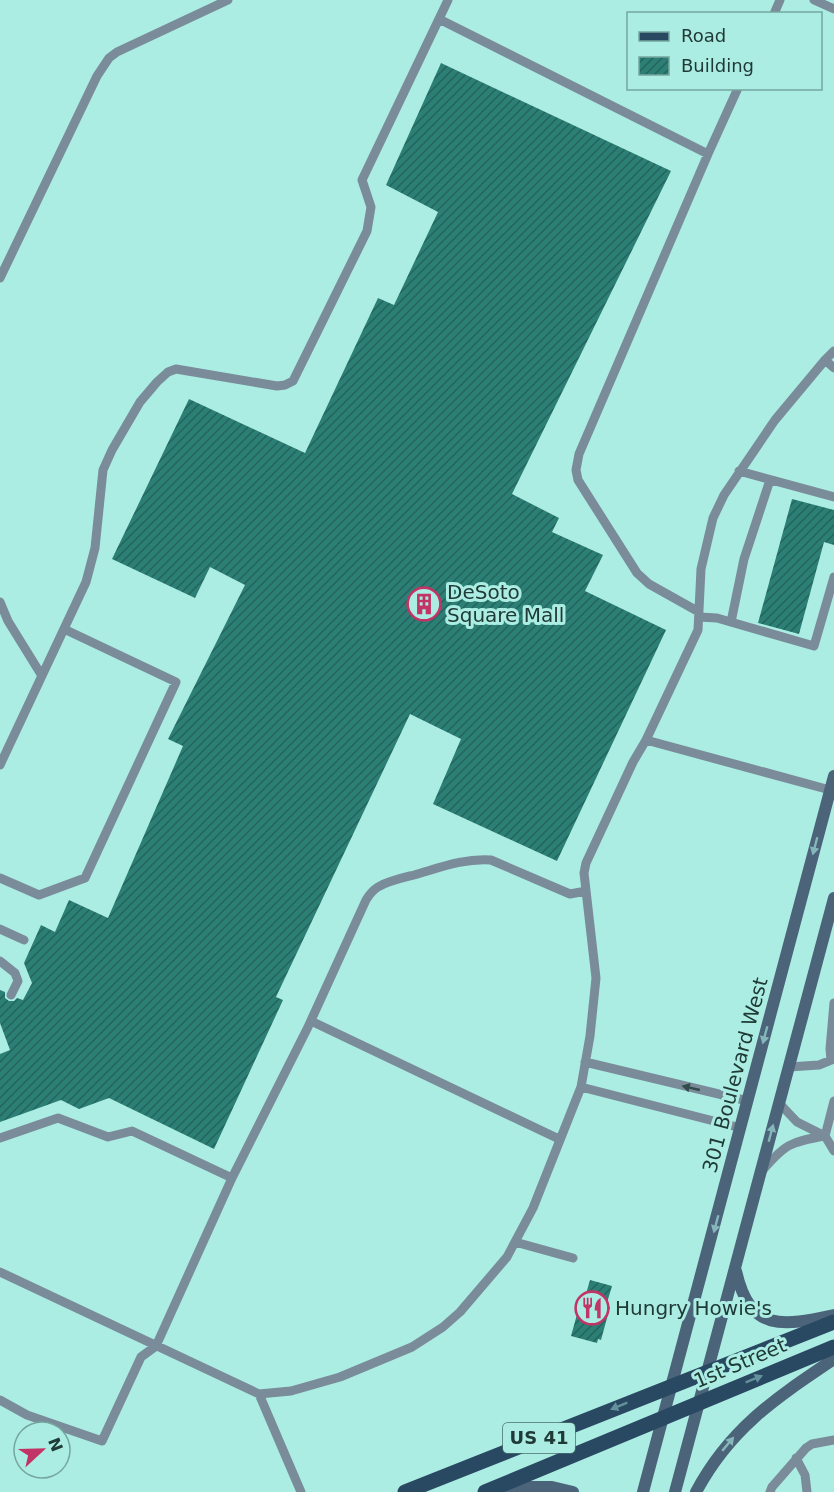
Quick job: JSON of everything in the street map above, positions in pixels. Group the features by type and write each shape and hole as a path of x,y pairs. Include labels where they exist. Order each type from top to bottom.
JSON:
{"main road":[{"name":"301 Boulevard West","path":"643,1492 834,776"},
{"path":"675,1492 834,898"},
{"path":"735,1268 744,1297 753,1310 766,1319 781,1323 799,1323 834,1316"},
{"name":"1st Street","path":"673,1384 834,1322"},
{"name":"1st Street","path":"662,1419 834,1347"},
{"path":"696,1492 713,1463 749,1421 777,1398 834,1359"},
{"name":"US 41","path":"405,1492 673,1384"},
{"name":"US 41","path":"491,1490 662,1419"},
{"path":"491,1490 552,1487 573,1492"}],"lane":[{"path":"0,278 93,84 109,58 117,52 228,0"},
{"path":"0,765 86,582 96,548 103,470 118,436 140,402 157,382 168,372 176,369 277,386 293,381 366,231 371,207 363,180 448,0"},
{"path":"814,0 834,9"},
{"path":"439,19 708,154"},
{"path":"737,90 579,454 576,470 578,480 637,573 649,584 699,615 814,646 834,577"},
{"path":"0,1272 259,1394 291,1391 340,1377 389,1358 443,1327 476,1295 501,1265 533,1208 581,1087 590,1036 596,978 584,873 590,853 694,639 699,615 701,569 713,518 724,495 774,420 834,351"},
{"path":"825,360 834,368"},
{"path":"739,471 834,497"},
{"path":"731,622 744,559 770,480"},
{"path":"0,602 8,621 42,676"},
{"path":"0,878 39,895 85,878 176,682 64,629"},
{"path":"646,740 830,790"},
{"path":"0,1400 27,1415 102,1441 141,1357 156,1346 232,1178 311,1021 366,900 380,885 459,863 491,860 570,894 586,891"},
{"path":"0,928 24,940"},
{"path":"0,963 16,976 18,981 11,995"},
{"path":"789,1066 819,1065 833,1059 830,1049 834,1003"},
{"path":"311,1021 559,1139"},
{"path":"585,1062 748,1101"},
{"path":"581,1087 741,1128"},
{"path":"825,1136 834,1101"},
{"path":"779,1103 797,1122 825,1136 834,1151"},
{"path":"0,1138 58,1118 108,1137 132,1131 232,1178"},
{"path":"761,1172 780,1150 801,1140 825,1136"},
{"path":"515,1242 573,1258"},
{"path":"259,1394 301,1492"},
{"path":"770,1492 772,1486 796,1458 812,1444 834,1440"},
{"path":"796,1458 805,1475 807,1492"}],"building":[{"name":"DeSoto Square Mall","path":"441,63 671,171 512,494 559,518 552,532 603,555 585,591 666,630 557,861 433,804 461,739 410,714 276,997 283,1000 214,1149 109,1098 79,1109 61,1100 0,1122 0,1054 10,1050 0,1023 0,990 5,992 5,998 9,1001 17,998 23,1000 32,983 24,963 41,925 55,932 69,900 108,918 183,746 168,739 245,585 210,567 195,598 112,559 189,399 305,453 378,298 394,305 438,212 386,185"},
{"path":"792,499 834,510 834,545 824,542 799,634 758,623"},
{"path":"590,1280 612,1286 606,1306 610,1307 601,1340 598,1339 597,1343 571,1336 581,1300 584,1301"}],"place":[{"name":"DeSoto Square Mall","path":"424,604"},
{"name":"Hungry Howie's","path":"592,1308"}]}
